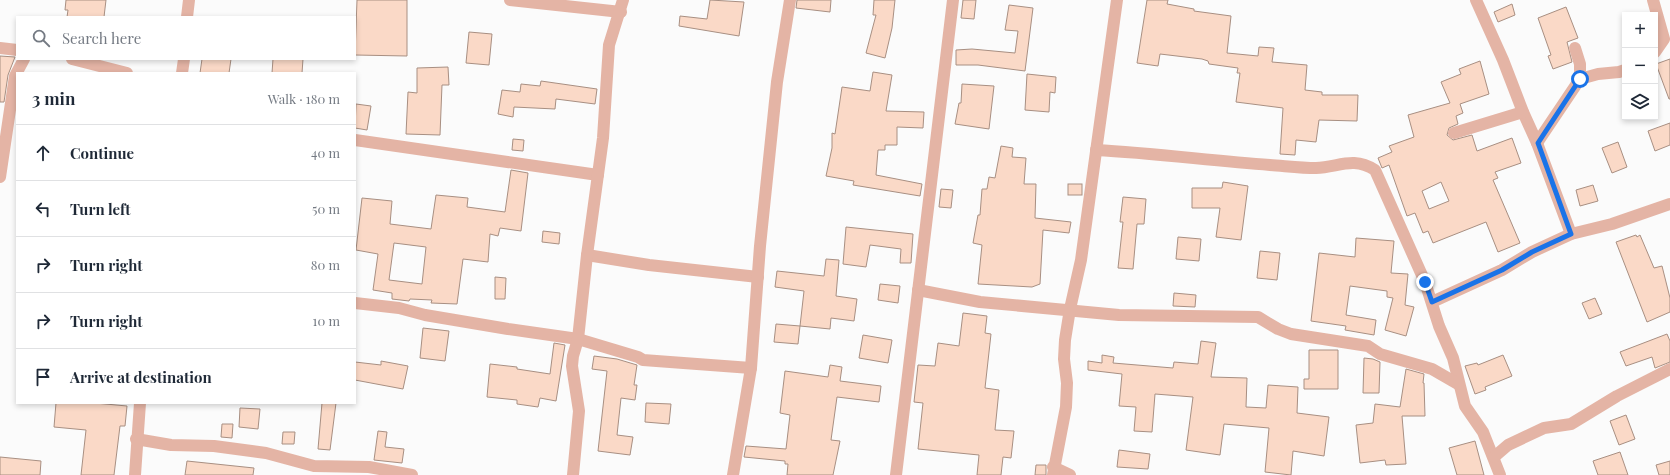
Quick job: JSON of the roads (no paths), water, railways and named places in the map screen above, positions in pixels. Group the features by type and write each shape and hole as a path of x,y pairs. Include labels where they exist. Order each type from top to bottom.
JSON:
{"street":[{"path":"187,16 189,0"},
{"path":"510,0 621,12"},
{"path":"573,475 579,411 572,366 573,356 578,339 587,255 603,138 609,46 621,12 623,0"},
{"path":"734,475 751,368 758,277 778,82 790,0"},
{"path":"896,475 953,0"},
{"path":"1070,475 1053,471 1066,407 1067,383 1065,346 1070,309 1081,260 1118,0"},
{"path":"1476,0 1503,60 1522,112 1538,143 1571,234"},
{"path":"1653,0 1667,38 1658,48"},
{"path":"0,48 16,50"},
{"path":"1538,143 1580,79 1580,64 1575,48"},
{"path":"17,72 23,60"},
{"path":"76,60 123,72"},
{"path":"182,72 184,60"},
{"path":"1580,79 1598,74 1622,71"},
{"path":"0,177 16,74"},
{"path":"1454,133 1522,112"},
{"path":"356,140 598,175"},
{"path":"1096,150 1317,168 1353,162 1366,164 1375,170 1432,302 1439,326 1453,358 1458,384 1465,406 1482,432 1494,457 1500,475"},
{"path":"1432,302 1502,270 1532,252 1571,234 1612,224 1670,204"},
{"path":"587,255 649,265 758,277"},
{"path":"918,290 980,302 1157,316 1258,317 1278,329 1291,334 1368,346 1380,354 1432,369 1458,384"},
{"path":"356,303 399,308 425,315 578,339 638,357 643,360 751,368"},
{"path":"1494,457 1508,445 1544,428 1571,424 1617,396 1670,369"},
{"path":"135,475 136,439 140,404"},
{"path":"136,439 171,445 214,446 266,453 314,466 369,467 412,475"}]}
